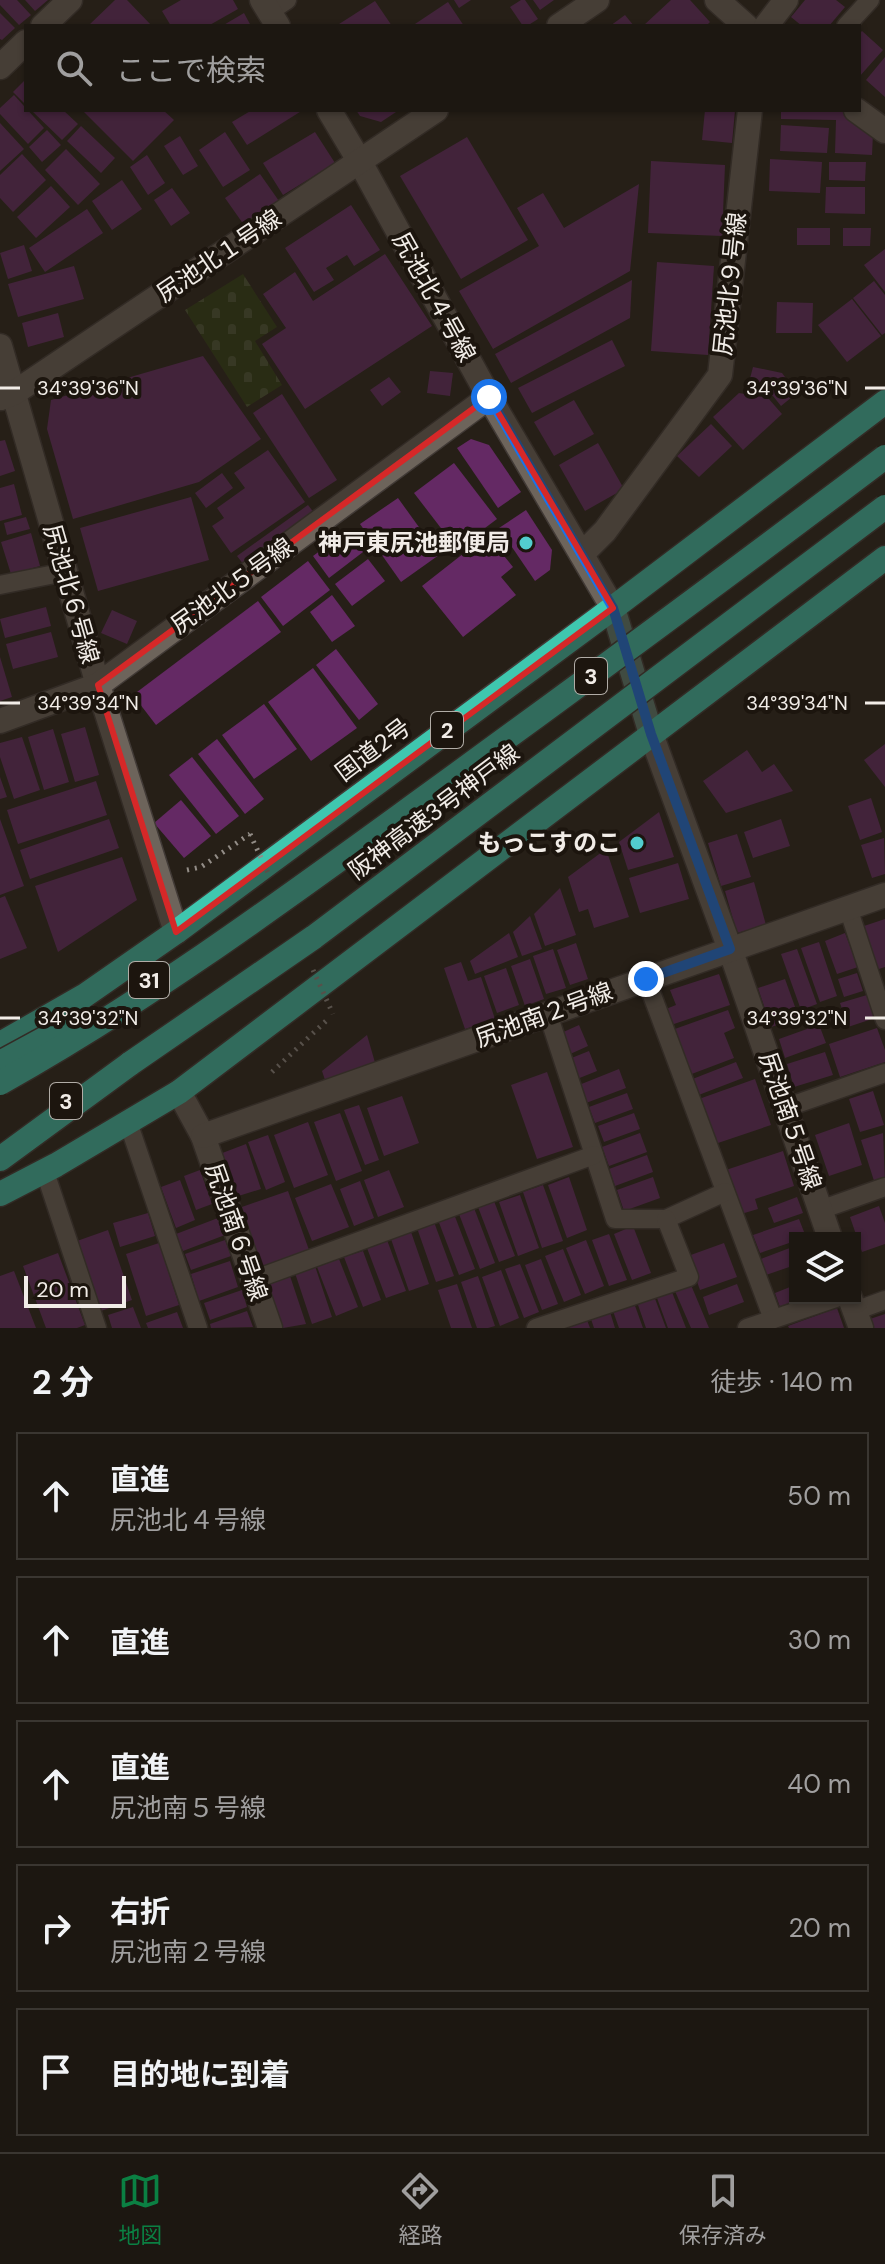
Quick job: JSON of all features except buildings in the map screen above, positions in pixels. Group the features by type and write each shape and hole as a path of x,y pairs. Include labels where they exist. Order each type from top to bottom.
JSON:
{"highway":[{"name":"国道2号","path":"0,1044 84,996 176,932 885,402"},
{"name":"阪神高速3号神戸線","path":"0,1083 176,976 296,892 681,611 885,457"},
{"name":"阪神高速3号神戸線","path":"0,1138 131,1063 314,937 885,507"},
{"path":"0,1194 45,1172 179,1092 885,558"},
{"name":"31","path":"0,1063 105,1006 296,892"},
{"path":"0,1159 131,1063"}],"street":[{"path":"45,24 70,0"},
{"path":"562,24 597,0"},
{"path":"717,0 744,24"},
{"path":"768,24 786,0"},
{"path":"0,67 24,44"},
{"name":"尻池北４号線","path":"330,112 489,397 613,608"},
{"name":"尻池北１号線","path":"7,396 433,112"},
{"name":"尻池北９号線","path":"582,554 605,531 720,375 750,112"},
{"path":"859,112 885,131"},
{"name":"尻池北６号線","path":"0,346 7,396 176,932"},
{"name":"尻池北５号線","path":"0,721 98,685 489,397"},
{"path":"613,608 651,734"},
{"name":"尻池南５号線","path":"651,734 730,949 828,1232"},
{"name":"尻池南２号線","path":"203,1136 885,895"},
{"name":"尻池南６号線","path":"179,1092 203,1136 270,1328"}],"lane":[{"path":"848,24 870,0"},
{"path":"0,585 65,572"},
{"path":"848,908 885,1020"},
{"path":"646,979 773,1319"},
{"path":"548,1014 615,1219 666,1219 725,1192"},
{"path":"785,1108 885,1073"},
{"path":"128,1122 198,1328"},
{"path":"253,1280 594,1155"},
{"path":"45,1172 97,1328"},
{"path":"820,1210 885,1187"},
{"path":"536,1328 689,1277 666,1219"},
{"path":"747,1328 773,1319 850,1309 885,1300"}],"path":[{"path":"187,870 201,867 250,834"},
{"path":"272,1072 333,1014"}],"highlighted area":[{"path":"489,397 613,608 176,932 98,685"}],"green space":[{"path":"243,274 277,327 255,341 282,385 247,407 185,310"}],"place":[{"name":"神戸東尻池郵便局","path":"526,543"},
{"name":"もっこすのこ","path":"637,843"}],"route":[{"path":"489,397 613,608 651,734 730,949 646,979"}]}
